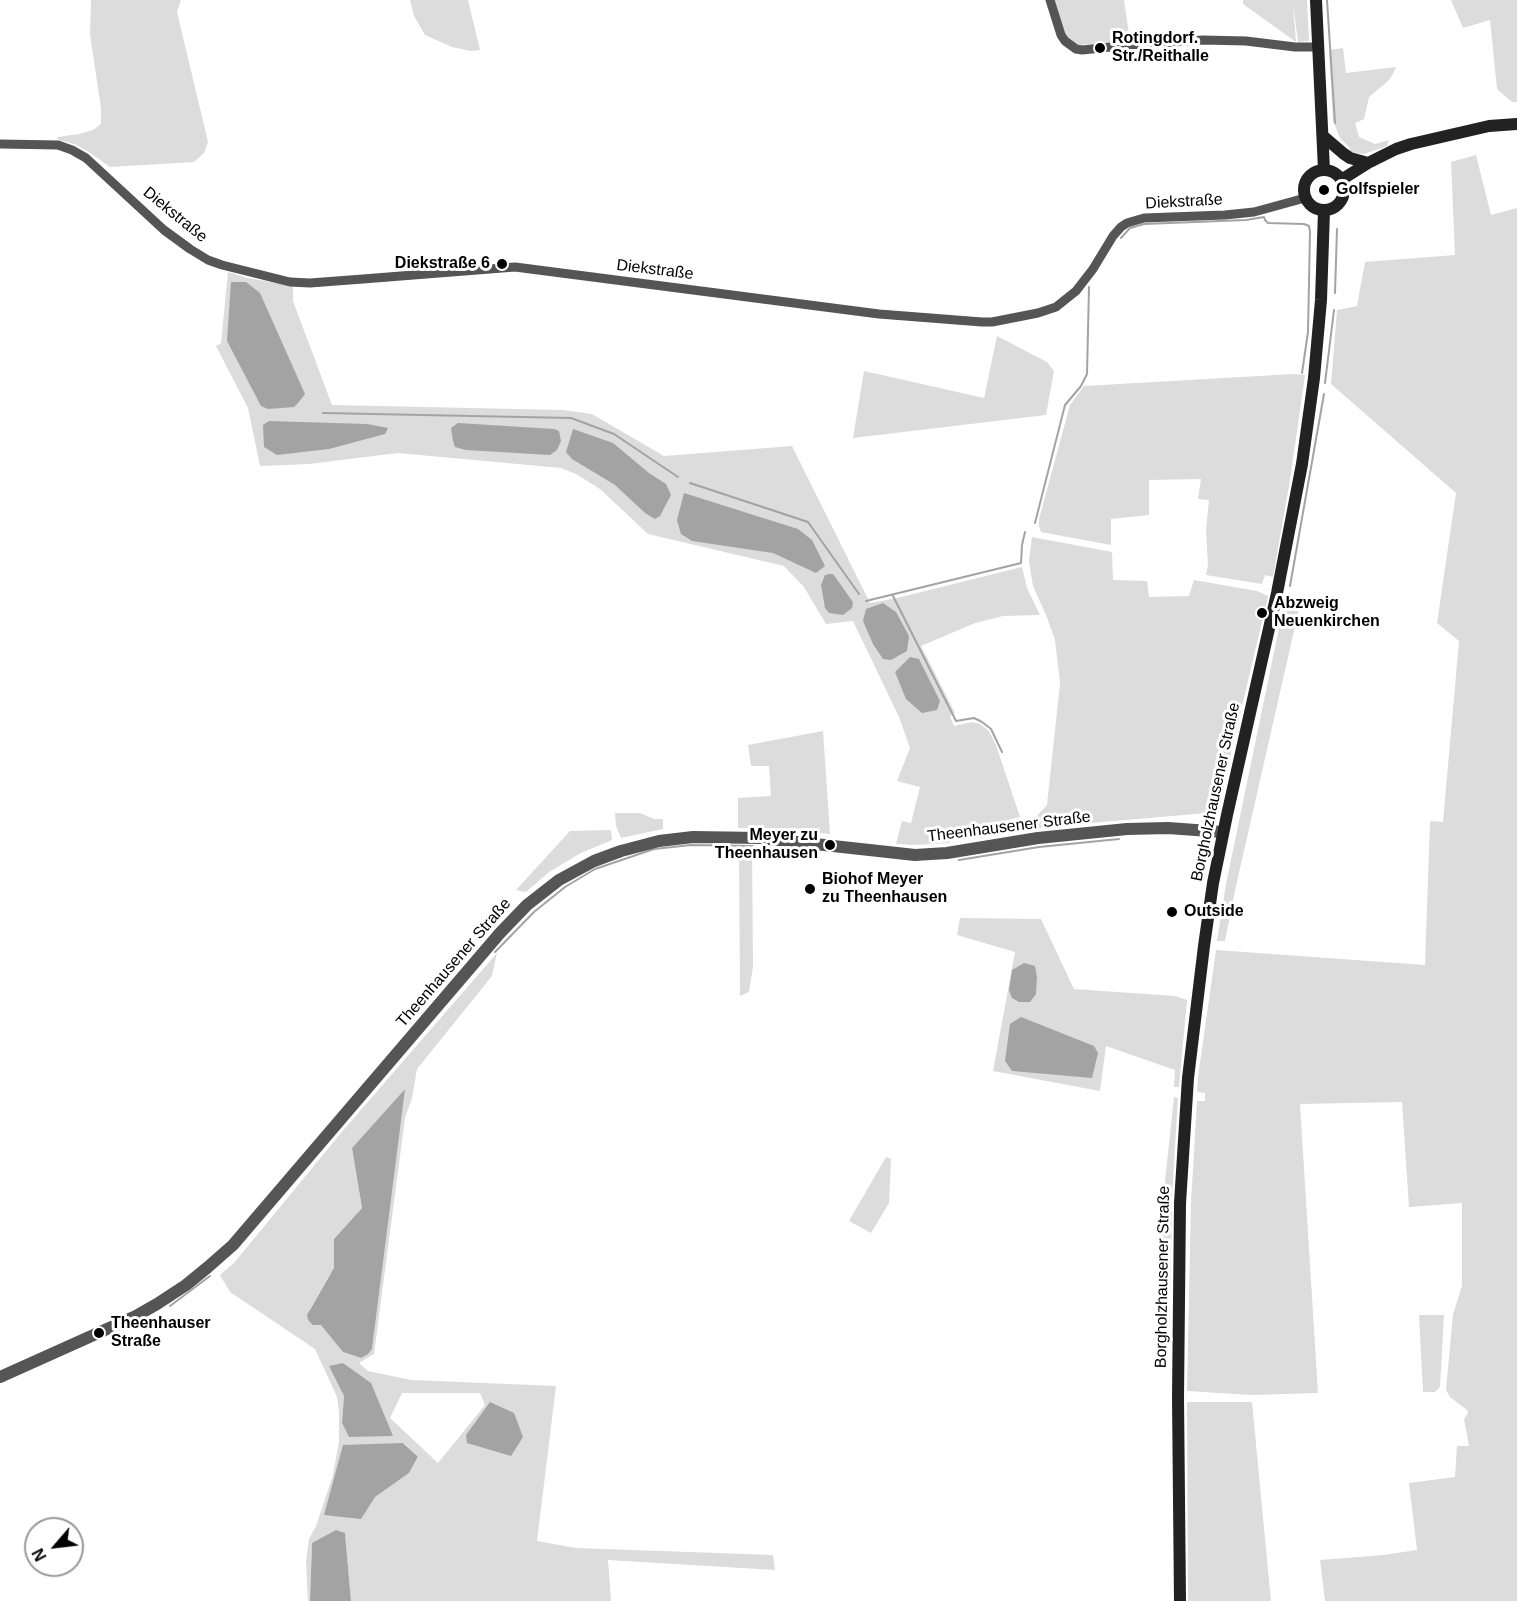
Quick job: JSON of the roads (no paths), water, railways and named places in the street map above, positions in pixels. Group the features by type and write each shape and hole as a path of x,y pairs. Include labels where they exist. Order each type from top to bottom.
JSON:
{"main road":[{"path":"1316,0 1324,170"},
{"path":"1341,180 1368,163 1411,144 1489,126 1517,124"},
{"path":"1323,136 1350,158 1368,163"},
{"path":"1317,171 1330,171 1341,180 1344,190 1341,200 1334,208 1324,210 1312,207 1305,198 1304,184 1317,171"},
{"name":"Borgholzhausener Straße","path":"1180,1601 1178,1397 1181,1192 1188,1078 1203,946 1223,832 1277,592 1302,464 1322,300 1324,210"}],"street":[{"path":"1050,0 1061,35 1071,47 1082,50 1203,40 1319,47"},
{"name":"Diekstraße","path":"0,144 58,145 72,150 86,158 164,230 208,260 290,282 363,279 514,267 879,314 982,322 1038,314 1056,307 1076,291 1093,269 1113,236 1127,224 1144,218 1254,212 1305,198"},
{"name":"Theenhausener Straße","path":"0,1377 136,1316 186,1285 208,1267 232,1245 500,933 527,905 551,886 594,861 659,841 693,837 760,838 915,855 947,853 1038,838 1127,829 1168,828 1223,832"}],"waterway":[{"path":"1327,0 1335,123"},
{"path":"1121,238 1130,228 1144,224 1246,220 1264,217 1268,223 1309,226 1308,332 1302,373"},
{"path":"1335,293 1337,229"},
{"path":"1035,523 1065,405 1081,386 1087,374 1089,287"},
{"path":"1325,383 1334,310"},
{"path":"1290,586 1324,394"},
{"path":"323,413 571,418 614,434 678,477"},
{"path":"690,483 808,522 859,594"},
{"path":"866,601 1021,563 1025,532"},
{"path":"893,596 956,721 974,718 982,722 991,729 1002,752"},
{"path":"959,860 1039,847 1119,839"},
{"path":"495,952 534,912 565,887 595,869 654,849 691,845 753,846"},
{"path":"170,1306 210,1276"}],"place":[{"name":"Rotingdorf. Str./Reithalle","path":"1100,48"},
{"name":"Golfspieler","path":"1324,190"},
{"name":"Diekstraße 6","path":"502,264"},
{"name":"Abzweig Neuenkirchen","path":"1262,613"},
{"name":"Meyer zu Theenhausen","path":"830,845"},
{"name":"Biohof Meyer zu Theenhausen","path":"810,889"},
{"name":"Outside","path":"1172,912"},
{"name":"Theenhauser Straße","path":"99,1333"}]}
